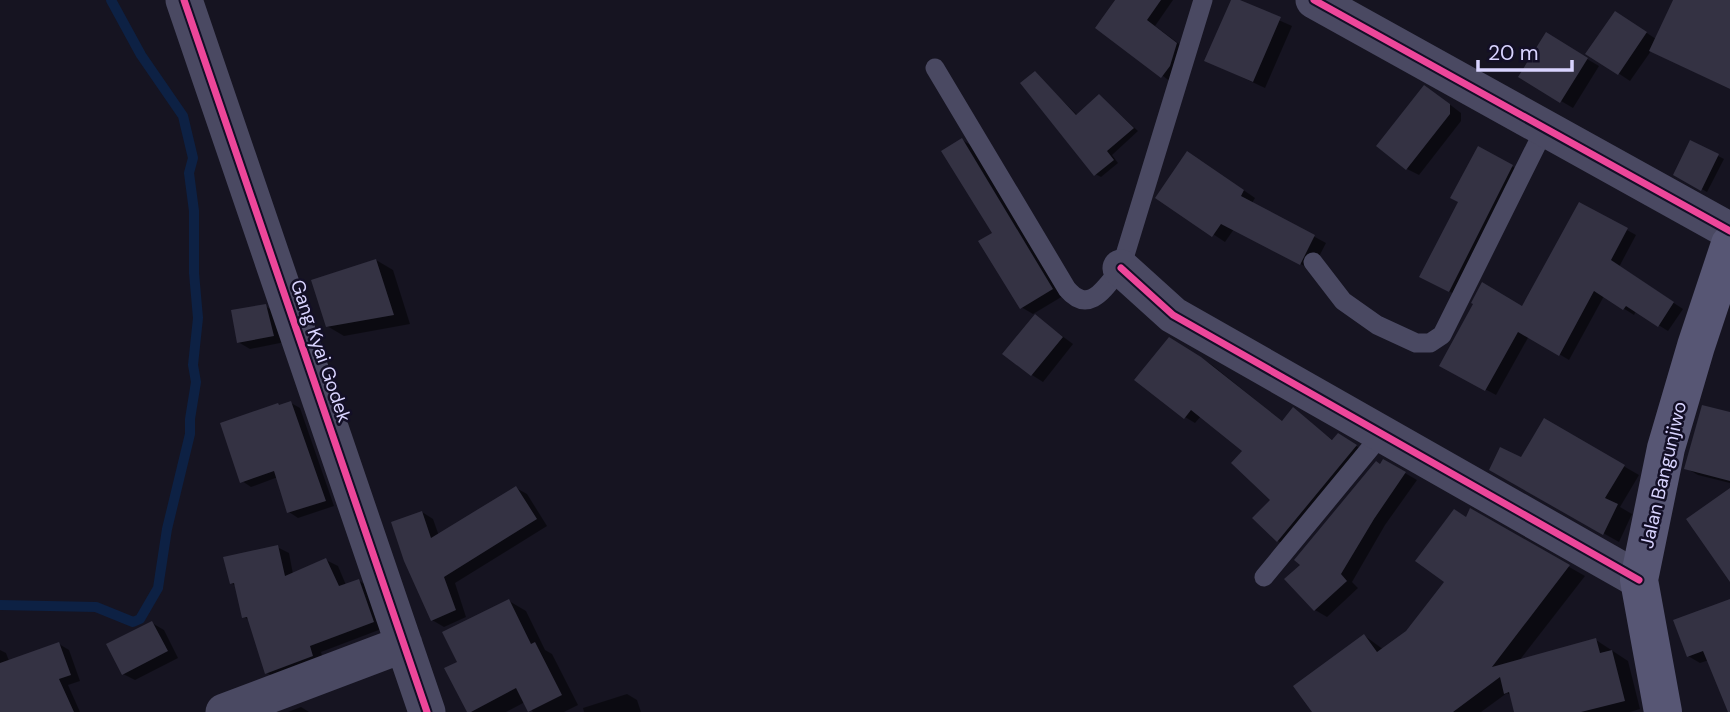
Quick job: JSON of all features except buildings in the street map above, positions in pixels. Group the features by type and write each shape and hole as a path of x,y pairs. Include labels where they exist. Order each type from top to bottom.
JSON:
{"main road":[{"name":"Jalan Bangunjiwo","path":"1663,712 1639,580 1666,448 1730,244"}],"street":[{"name":"Gang Kyai Godek","path":"184,0 427,712"},
{"path":"1314,0 1730,231"},
{"path":"1121,268 1173,315 1639,580"},
{"path":"224,712 404,644"}],"lane":[{"path":"935,68 1067,289 1075,298 1086,300 1098,295 1121,268 1203,0"},
{"path":"1313,262 1335,294 1356,312 1416,343 1436,341 1442,335 1545,128"},
{"path":"1264,577 1382,434"}],"waterway":[{"path":"0,605 96,607 133,622 140,619 158,588 167,529 190,434 196,382 193,365 198,318 194,273 194,211 189,173 193,158 183,116 141,55 111,0"}],"cycle path":[{"path":"184,0 427,712"},
{"path":"1314,0 1730,231"},
{"path":"1121,268 1173,315 1639,580"}]}
